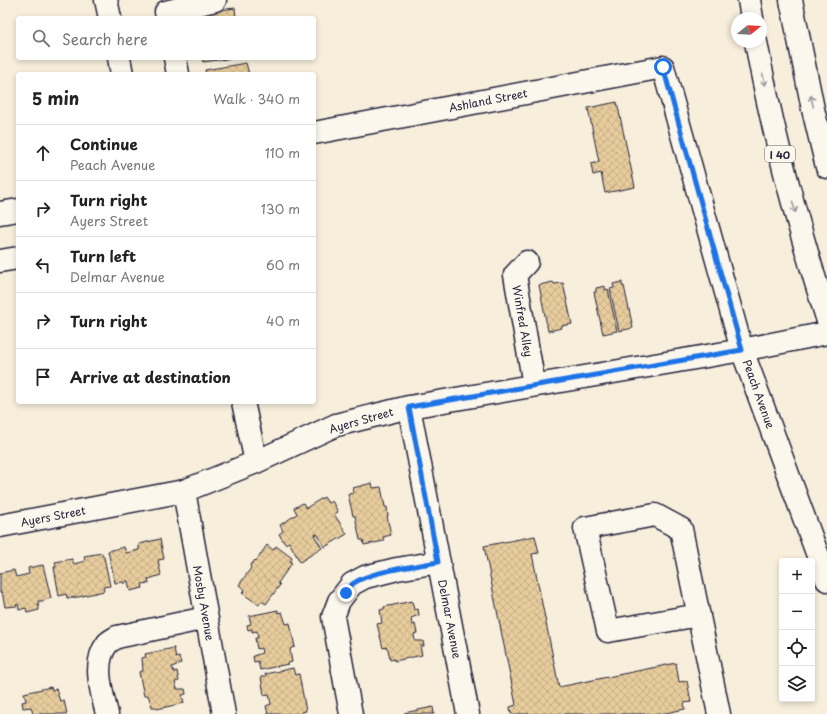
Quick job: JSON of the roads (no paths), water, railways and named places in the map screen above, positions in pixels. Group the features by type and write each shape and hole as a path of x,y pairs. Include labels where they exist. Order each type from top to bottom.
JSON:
{"main road":[{"path":"106,0 110,16"},
{"path":"166,10 216,0"},
{"path":"749,0 751,12"},
{"path":"791,0 813,108 827,166"},
{"name":"I 40","path":"757,48 776,138 788,185 810,265 827,318"},
{"path":"119,60 122,72"},
{"path":"175,60 178,72"},
{"name":"Ashland Street","path":"316,133 663,67"},
{"name":"Peach Avenue","path":"663,67 742,350 827,580"},
{"path":"0,213 16,210"},
{"path":"0,261 16,258"},
{"name":"Winfred Alley","path":"527,262 515,275 534,385"},
{"name":"Ayers Street","path":"0,526 184,491 256,462 336,425 409,407 742,350 827,333"},
{"path":"243,404 256,462"},
{"name":"Delmar Avenue","path":"409,407 468,714"},
{"name":"Mosby Avenue","path":"184,491 224,714"},
{"path":"699,615 608,631 585,528 655,515 682,529 699,615 718,714"},
{"path":"351,714 333,617 339,601 352,584 365,577 397,569 438,562"},
{"path":"106,714 98,676 100,659 107,643 117,637 206,618"}]}
